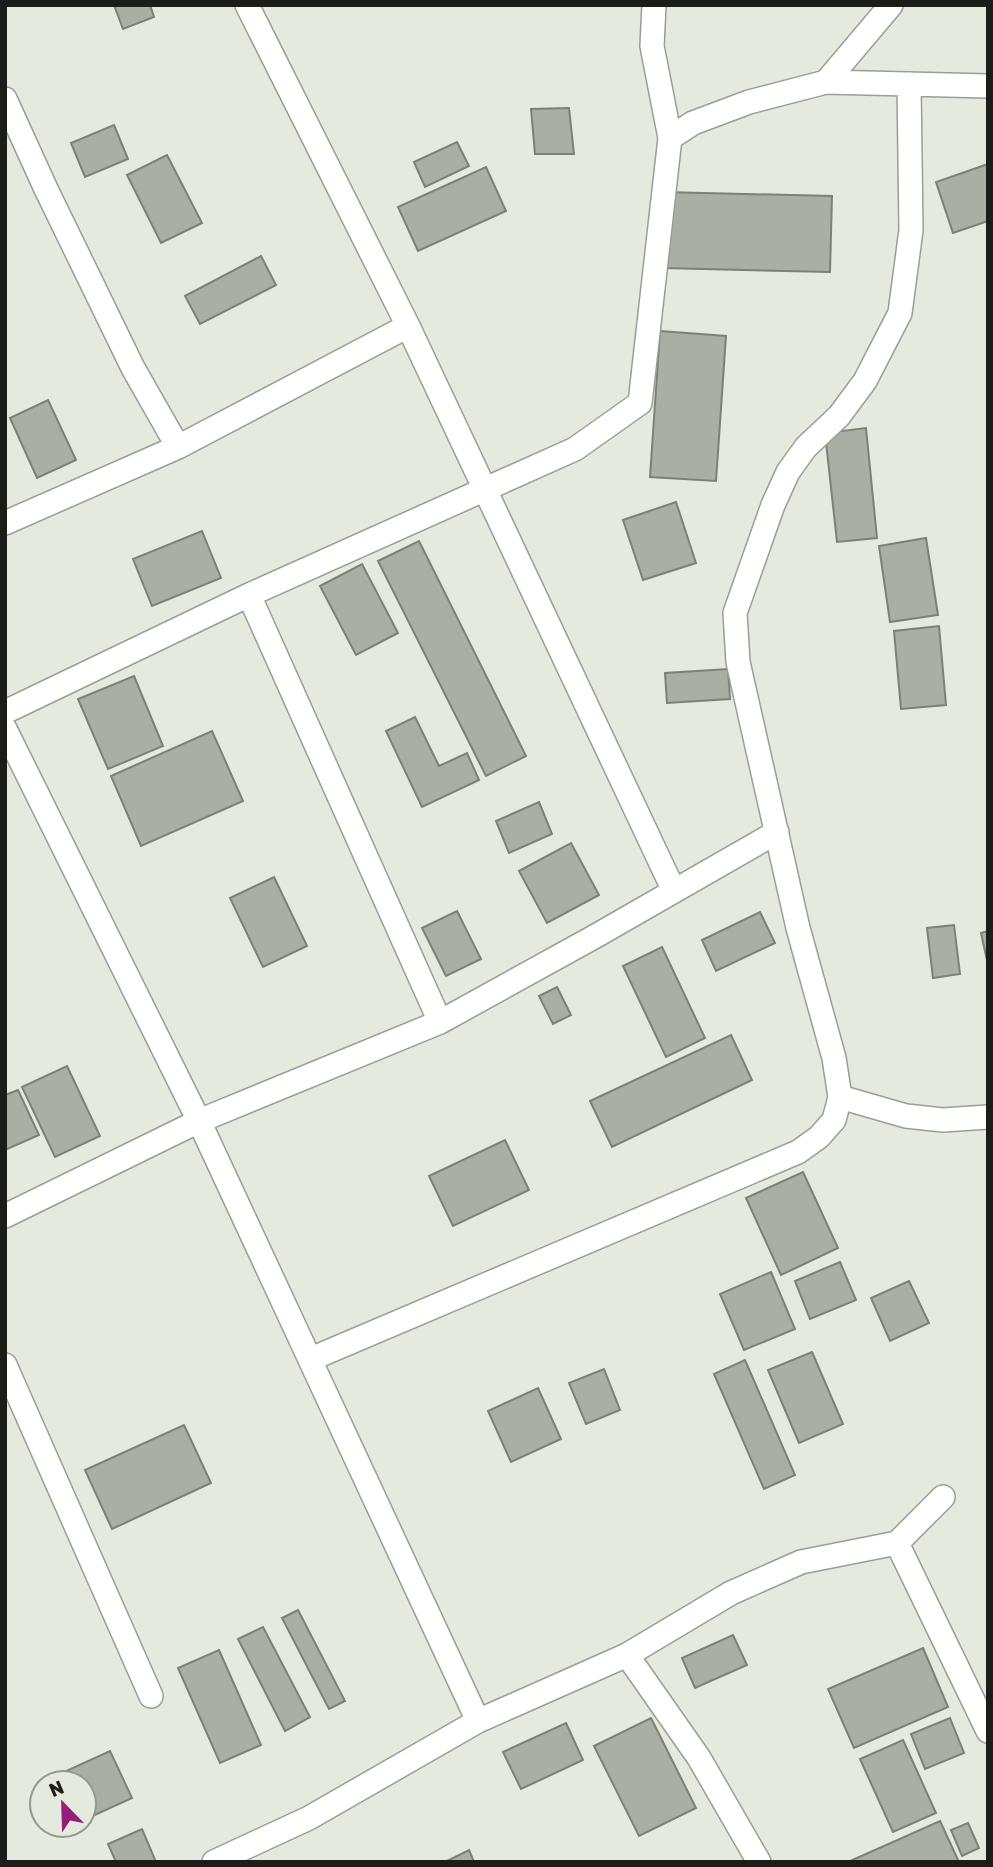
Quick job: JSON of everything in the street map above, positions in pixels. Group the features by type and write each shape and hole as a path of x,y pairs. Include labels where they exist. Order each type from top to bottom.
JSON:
{"street":[{"path":"247,5 408,326 674,891"},
{"path":"5,712 249,594 575,449 640,402 670,138 652,46 654,5"},
{"path":"826,82 891,5"},
{"path":"670,138 693,123 749,102 826,82 988,86"},
{"path":"311,1359 799,1152 819,1137 834,1119 840,1097 834,1058 799,928 738,662 735,613 773,505 788,472 806,447 839,416 865,381 900,313 911,230 909,84"},
{"path":"5,99 132,368 178,447"},
{"path":"5,523 178,447 408,326"},
{"path":"249,594 440,1022"},
{"path":"5,729 199,1121 478,1721"},
{"path":"5,1216 199,1121 440,1022 777,832"},
{"path":"840,1097 906,1116 943,1120 988,1117"},
{"path":"5,1365 151,1696"},
{"path":"214,1862 309,1818 478,1721 627,1655 731,1593 801,1562 897,1543 943,1497"},
{"path":"897,1543 988,1731"},
{"path":"627,1655 699,1758 759,1862"}],"building":[{"path":"114,5 150,5 154,17 123,29"},
{"path":"569,108 574,154 535,154 531,109"},
{"path":"114,125 128,159 85,177 71,143"},
{"path":"457,142 469,166 425,187 414,162"},
{"path":"167,155 202,223 161,243 127,175"},
{"path":"988,164 988,221 953,233 936,182"},
{"path":"486,167 506,211 418,251 398,207"},
{"path":"664,192 832,196 830,272 662,268"},
{"path":"261,256 276,285 200,324 185,296"},
{"path":"660,331 726,336 716,481 650,477"},
{"path":"48,400 76,460 37,478 10,418"},
{"path":"866,428 877,538 837,542 825,433"},
{"path":"676,502 696,563 643,580 623,520"},
{"path":"202,531 221,578 152,606 133,559"},
{"path":"926,538 938,615 890,622 879,546"},
{"path":"419,541 526,756 486,776 378,561"},
{"path":"362,564 398,633 356,655 320,586"},
{"path":"939,626 946,705 901,709 894,631"},
{"path":"728,669 730,699 667,703 665,673"},
{"path":"134,676 163,746 108,769 78,699"},
{"path":"415,717 439,766 467,753 479,780 422,807 386,731"},
{"path":"212,731 243,801 141,846 111,776"},
{"path":"539,802 552,834 509,853 496,821"},
{"path":"571,843 599,895 547,923 519,871"},
{"path":"274,877 307,946 263,967 230,898"},
{"path":"457,911 481,959 446,976 422,928"},
{"path":"760,912 775,943 716,971 702,940"},
{"path":"954,925 960,974 933,978 927,928"},
{"path":"988,931 988,965 981,933"},
{"path":"662,947 705,1038 666,1057 623,966"},
{"path":"557,987 571,1015 553,1024 539,996"},
{"path":"731,1035 752,1080 612,1147 590,1101"},
{"path":"67,1066 100,1136 55,1157 22,1087"},
{"path":"18,1090 39,1135 5,1150 5,1095"},
{"path":"505,1140 529,1190 453,1226 429,1176"},
{"path":"803,1172 838,1248 781,1275 746,1198"},
{"path":"840,1262 856,1300 810,1319 795,1281"},
{"path":"771,1272 795,1329 744,1350 720,1294"},
{"path":"909,1281 929,1323 890,1341 871,1298"},
{"path":"812,1352 843,1424 799,1443 768,1370"},
{"path":"745,1360 795,1475 764,1489 714,1374"},
{"path":"604,1369 620,1410 586,1424 569,1383"},
{"path":"538,1388 561,1439 511,1462 488,1411"},
{"path":"184,1425 211,1483 112,1529 85,1470"},
{"path":"298,1610 345,1701 329,1709 282,1618"},
{"path":"263,1627 310,1717 285,1731 238,1639"},
{"path":"733,1635 747,1665 695,1688 682,1658"},
{"path":"923,1648 948,1707 854,1748 828,1689"},
{"path":"219,1650 261,1745 220,1763 178,1668"},
{"path":"651,1718 696,1808 639,1836 594,1746"},
{"path":"950,1718 964,1753 925,1769 911,1734"},
{"path":"566,1723 583,1760 521,1789 503,1752"},
{"path":"903,1740 936,1813 893,1832 860,1759"},
{"path":"110,1751 132,1798 98,1814 98,1769 71,1769"},
{"path":"940,1821 959,1862 848,1862"},
{"path":"968,1823 979,1848 962,1856 951,1830"},
{"path":"142,1829 156,1862 116,1862 108,1844"},
{"path":"469,1850 474,1862 445,1862"}]}
